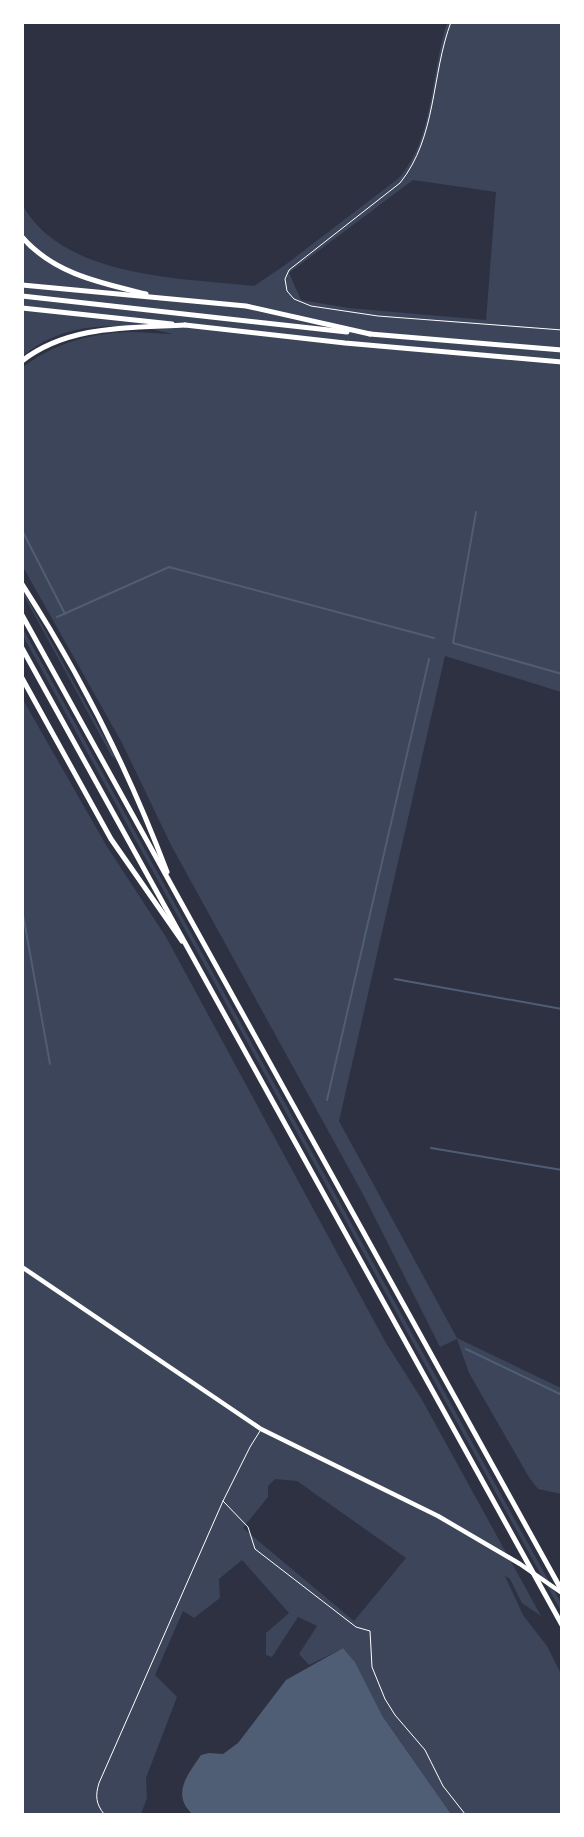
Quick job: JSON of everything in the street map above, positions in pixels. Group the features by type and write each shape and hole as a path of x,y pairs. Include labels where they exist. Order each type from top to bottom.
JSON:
{"highway":[{"path":"22,237 54,264 80,276 162,298"},
{"path":"22,285 246,306 370,334"},
{"path":"22,296 370,334 562,350"},
{"path":"22,308 345,343 562,362"},
{"path":"22,362 49,344 78,334 185,326"},
{"path":"22,578 131,781 174,889"},
{"path":"22,584 32,598"},
{"path":"22,615 562,1592"},
{"path":"22,648 562,1625"},
{"path":"22,678 115,846 196,960"},
{"path":"22,685 54,737"}],"main road":[{"path":"22,1267 262,1429 412,1503 472,1536 562,1592"}],"lane":[{"path":"104,1814 98,1806 96,1794 99,1783 223,1501 250,1447 262,1429"},
{"path":"223,1501 248,1527 255,1549 356,1627 370,1631 372,1667 385,1699 425,1750 443,1786 465,1814"}],"path":[{"path":"451,22 430,119 411,170 400,183 289,270 284,279 285,288 290,296 302,304 363,314 562,330"}],"shaded area":[{"path":"447,23 561,23 561,692 445,656 339,1121 457,1338 561,1388 561,1494 538,1489 530,1479 469,1373 457,1339 440,1347 364,1196 171,845 122,743 23,567 23,367 60,346 87,337 131,332 173,334 135,327 95,327 75,330 56,336 39,344 23,356 22,204 40,228 65,247 94,260 126,270 159,276 254,286 285,265 399,178 419,144 430,104","holes":["413,180 496,192 486,320 349,308 301,300 289,273"]},
{"path":"22,589 117,761 111,755"},
{"path":"22,627 561,1603 561,1611 23,636"},
{"path":"22,698 106,845 166,937 386,1343 421,1398 541,1616 522,1603 510,1579 505,1576 523,1615 547,1646 561,1674 561,1814 451,1814 383,1717 355,1662 343,1648 309,1665 299,1654 317,1626 298,1617 272,1657 266,1655 266,1633 289,1613 242,1560 219,1579 220,1598 194,1618 183,1611 155,1675 177,1697 146,1778 147,1798 141,1814 23,1814","holes":["275,1479 297,1481 406,1558 354,1621 243,1528 268,1497 268,1486"]},
{"path":"343,1648 355,1662 383,1717 451,1814 192,1814 186,1807 182,1792 191,1769 201,1755 209,1753 223,1754 238,1743 286,1680"}],"waterway":[{"path":"476,512 453,643 562,674"},
{"path":"22,530 65,614"},
{"path":"57,617 169,567 434,638"},
{"path":"327,1100 429,659"},
{"path":"22,909 50,1064"},
{"path":"395,979 562,1009"},
{"path":"431,1148 562,1170"},
{"path":"466,1349 562,1395"}]}
